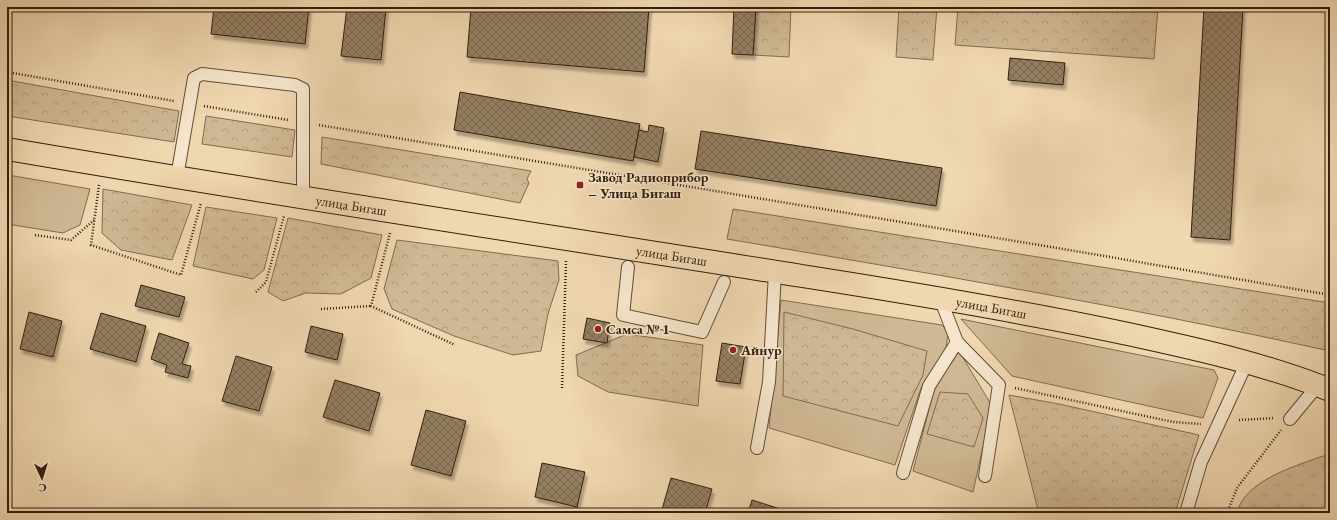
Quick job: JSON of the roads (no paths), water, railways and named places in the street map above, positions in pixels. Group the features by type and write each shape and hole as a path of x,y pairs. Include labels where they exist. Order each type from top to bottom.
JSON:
{"main road":[{"name":"улица Бигаш","path":"7,149 940,298 1078,323 1192,348 1247,362 1324,387"}],"lane":[{"path":"177,177 194,78 202,74 295,85 303,89 303,122 296,196"},
{"path":"628,267 623,315 702,332 724,282"},
{"path":"757,448 770,382 775,272"},
{"path":"940,298 957,342 999,385 985,476"},
{"path":"903,473 928,386 957,342"},
{"path":"1186,513 1202,462 1247,362"},
{"path":"1290,419 1324,387"}],"place":[{"name":"Завод Радиоприбор – Улица Бигаш","path":"580,185"},
{"name":"Самса № 1","path":"598,329"},
{"name":"Айнур","path":"733,350"}]}
